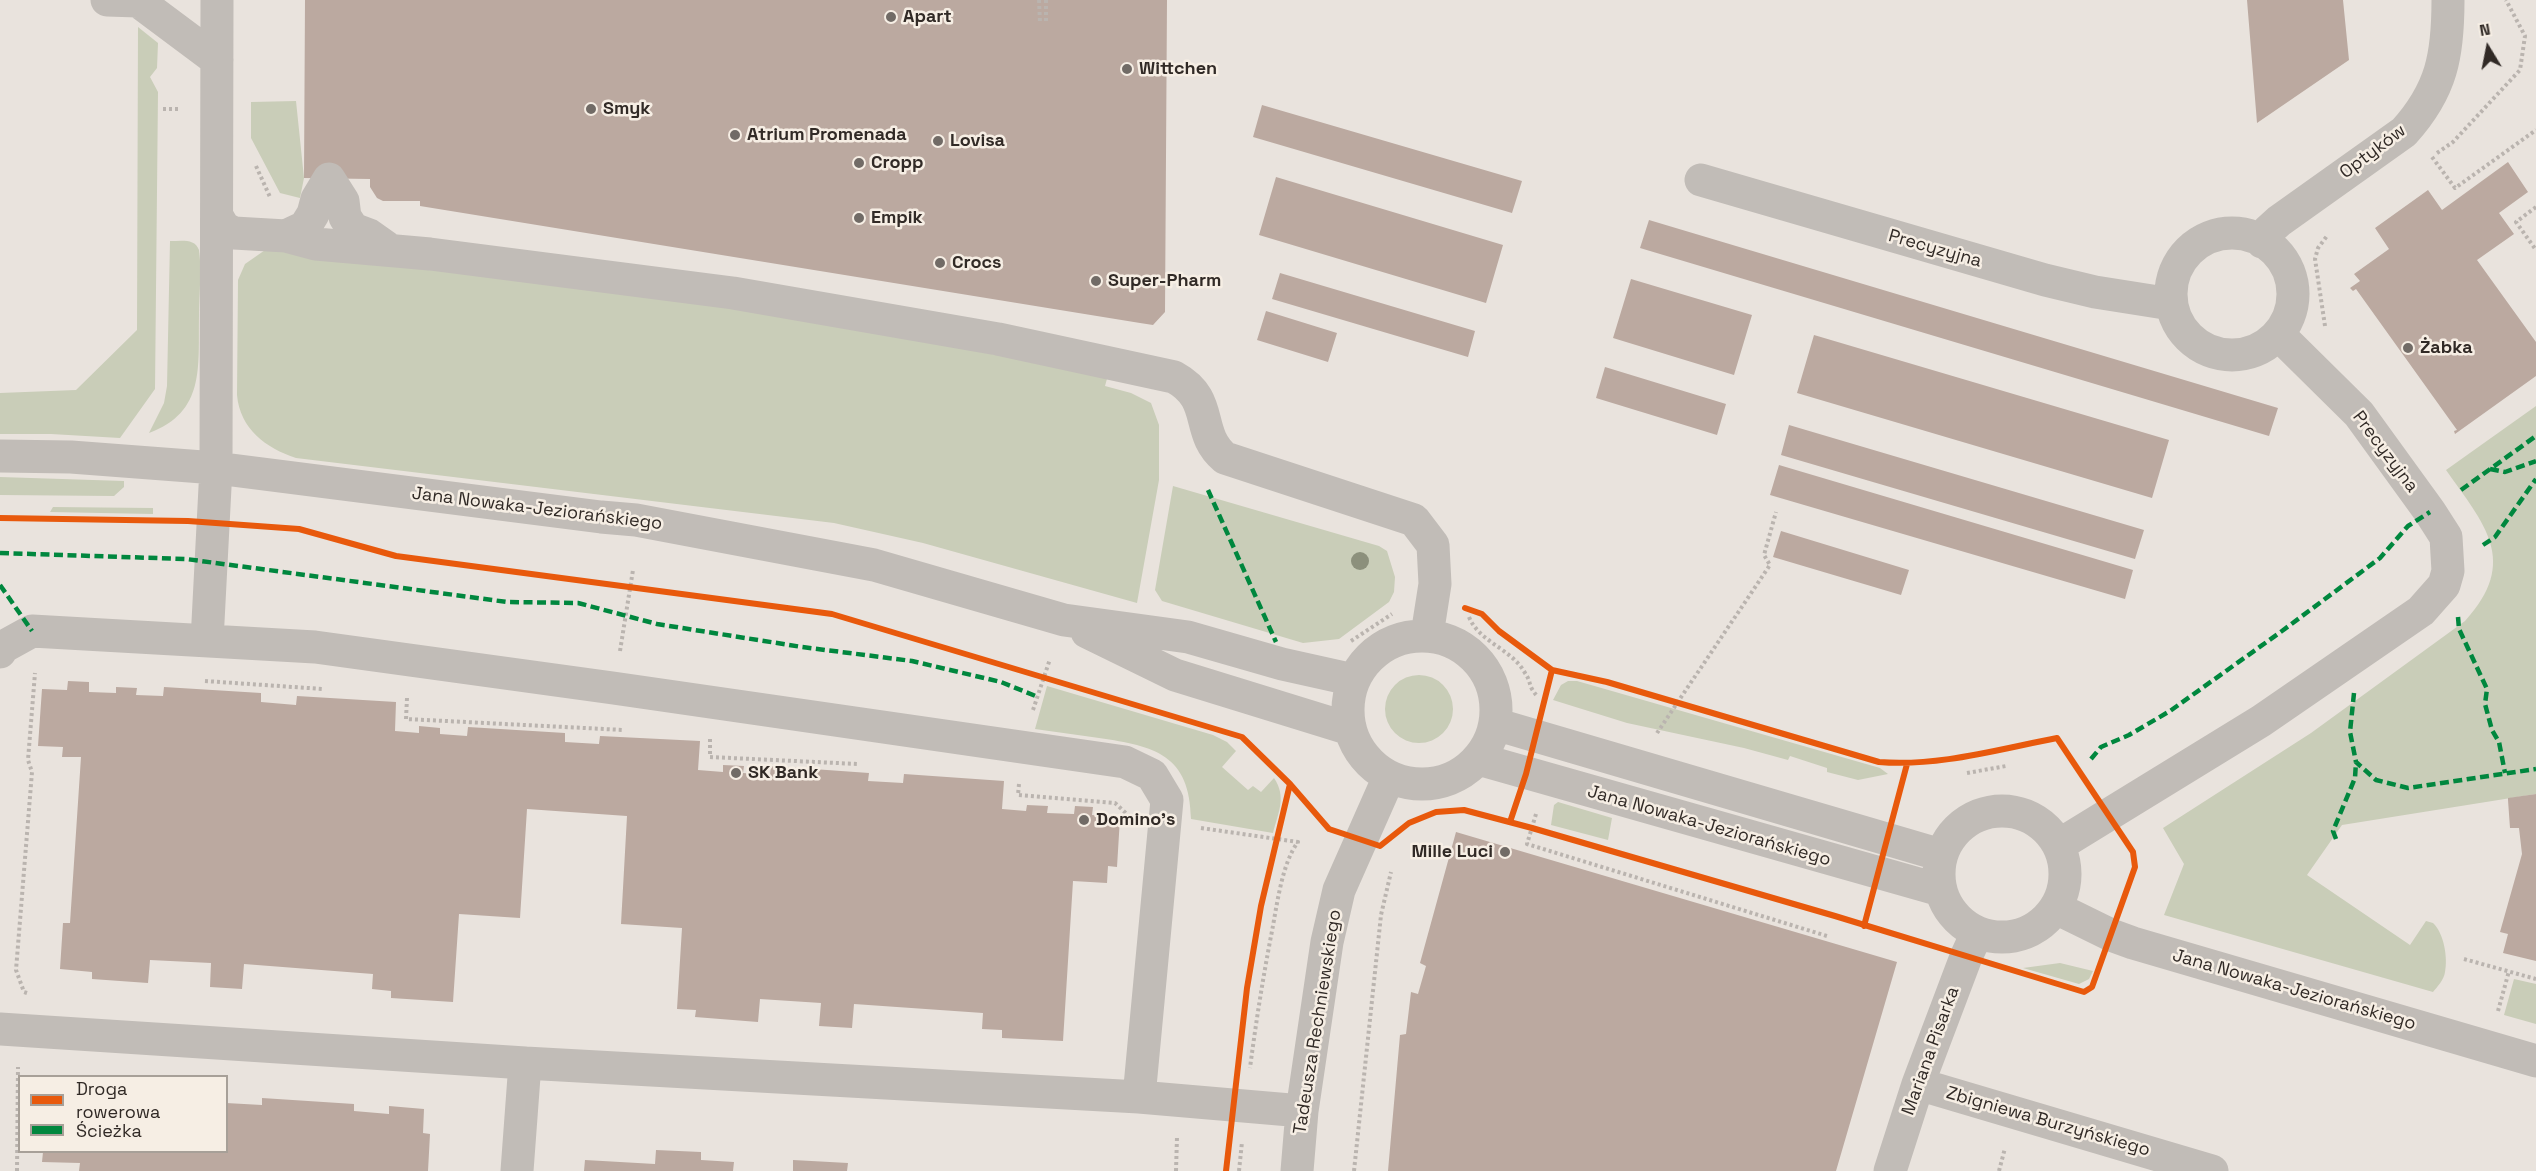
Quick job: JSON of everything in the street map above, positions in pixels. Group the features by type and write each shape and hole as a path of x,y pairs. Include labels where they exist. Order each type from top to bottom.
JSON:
{"street":[{"path":"107,0 138,1 217,60"},
{"path":"207,642 216,468 217,0"},
{"name":"Optyków","path":"2262,242 2268,231 2279,220 2404,132 2417,117 2432,93 2443,61 2448,41 2448,0"},
{"path":"286,236 305,227 329,178 343,201 345,217 353,229 369,235 382,246 397,251"},
{"name":"Precyzyjna","path":"1701,180 2045,280 2095,292 2171,304"},
{"path":"217,216 224,228 234,233 286,236 316,244 598,274 733,293 998,339 1174,377 1189,385 1196,393 1211,440 1216,451 1225,458 1414,520 1432,545 1435,584 1427,635"},
{"path":"2225,233 2244,234 2262,242 2277,252 2292,284 2290,310 2278,334 2262,347 2244,353 2225,355 2206,349 2189,338 2177,322 2171,304 2171,284 2178,266 2189,250 2205,239 2225,233"},
{"name":"Precyzyjna","path":"2059,845 2261,721 2421,611 2444,585 2448,571 2446,537 2359,414 2278,334"},
{"name":"Jana Nowaka-Jeziorańskiego","path":"0,456 79,458 216,468 601,517 636,519 874,565 1064,620 1188,636 1281,664 1354,680"},
{"name":"Jana Nowaka-Jeziorańskiego","path":"1064,620 1175,675 1350,729"},
{"path":"0,652 3,647 32,631 315,647 1125,762 1152,775 1167,800 1139,1097"},
{"path":"1427,635 1448,640 1467,650 1482,664 1492,683 1496,704 1495,724 1478,759 1463,771 1446,780 1427,784 1408,783 1389,777 1372,765 1358,748 1350,729 1347,704 1354,680 1366,661 1383,646 1405,637 1427,635"},
{"name":"Jana Nowaka-Jeziorańskiego","path":"1495,724 1941,855"},
{"name":"Jana Nowaka-Jeziorańskiego","path":"1478,759 1940,890"},
{"name":"Tadeusza Rechniewskiego","path":"1297,1171 1302,1111 1327,942 1339,890 1389,777"},
{"path":"2005,810 2021,813 2037,820 2059,845 2066,877 2063,893 2056,908 2028,933 2003,938 1977,933 1954,916 1946,904 1940,890 1938,873 1941,855 1948,840 1958,827 1988,812 2005,810"},
{"name":"Jana Nowaka-Jeziorańskiego","path":"2056,908 2111,935 2133,943 2536,1061"},
{"name":"Mariana Pisarka","path":"1890,1171 1918,1084 1977,933"},
{"path":"0,1029 525,1064 1139,1097 1233,1092 1302,1111"},
{"path":"517,1171 525,1064"},
{"name":"Zbigniewa Burzyńskiego","path":"1918,1084 2212,1171"}],"path":[{"path":"1039,0 1040,22"},
{"path":"1046,0 1046,22"},
{"path":"2424,163 2453,142 2520,70 2525,36 2506,0"},
{"path":"2432,157 2455,188 2536,130"},
{"path":"254,162 273,202 315,206"},
{"path":"2536,207 2516,222 2536,250"},
{"path":"2325,328 2315,259 2324,239 2332,232"},
{"path":"1655,736 1770,565 1764,555 1776,512"},
{"path":"619,656 633,570"},
{"path":"619,586 642,589"},
{"path":"1465,608 1474,611"},
{"path":"1030,717 1050,659"},
{"path":"33,995 24,992 16,970 32,772 28,760 33,680 36,670"},
{"path":"1033,676 1055,683"},
{"path":"199,681 326,689"},
{"path":"407,694 406,719 630,730"},
{"path":"1536,736 1545,696"},
{"path":"1668,700 1689,706"},
{"path":"710,734 710,757 866,764"},
{"path":"1966,772 2006,766"},
{"path":"1019,783 1018,795 1115,803 1132,819"},
{"path":"1521,825 1543,831"},
{"path":"1189,826 1298,842 1292,851 1277,901 1259,998 1248,1081 1233,1092"},
{"path":"1275,849 1280,827"},
{"path":"1354,1171 1381,915 1391,872"},
{"path":"2464,959 2536,979"},
{"path":"2496,1018 2510,971"},
{"path":"17,1171 18,1068 22,1062"},
{"path":"1999,1171 2007,1143"}],"green space":[{"path":"138,27 158,43 157,68 150,77 158,92 155,389 120,438 0,434 0,393 76,390 137,330"},
{"path":"296,101 304,178 300,198 280,193 251,138 251,102"},
{"path":"170,241 191,242 199,250 198,369 190,400 181,413 167,424 149,433 164,403 167,386"},
{"path":"268,248 693,300 1108,375 1105,386 1131,393 1151,403 1159,425 1159,480 1137,603 923,543 834,523 296,458 285,454 256,436 243,418 237,395 238,280 245,264"},
{"path":"2536,406 2536,794 2342,825 2307,875 2410,945 2426,921 2433,923 2440,933 2445,953 2445,972 2440,983 2433,992 2164,915 2184,864 2163,828 2311,733 2465,621 2482,600 2491,580 2493,561 2490,543 2473,508 2446,470"},
{"path":"0,477 124,481 124,487 114,496 0,495"},
{"path":"1173,486 1379,546 1387,551 1395,577 1394,592 1389,602 1339,639 1303,643 1162,601 1155,590"},
{"path":"53,507 153,508 153,514 50,512"},
{"path":"1419,675 1432,678 1443,685 1450,696 1453,709 1450,722 1443,733 1432,740 1419,743 1406,740 1395,733 1388,722 1385,709 1388,696 1395,685 1406,678"},
{"path":"1568,681 1577,681 1880,768 1888,774 1858,780 1827,772 1827,768 1790,756 1788,760 1744,748 1627,723 1553,700 1561,685"},
{"path":"1047,686 1213,735 1227,742 1236,751 1222,767 1248,790 1253,786 1261,792 1274,778 1278,785 1281,798 1273,833 1191,819 1189,797 1184,780 1176,767 1152,750 1119,741 1035,729"},
{"path":"1558,802 1612,818 1608,840 1551,825 1554,805"},
{"path":"2060,963 2093,971 2089,979 2079,984 2023,968"},
{"path":"2514,979 2536,984 2536,1024 2504,1015"}],"building":[{"name":"Atrium Promenada","path":"305,0 1167,0 1165,312 1153,325 1140,323 420,206 420,201 383,201 377,198 370,187 370,179 304,178"},
{"path":"2247,0 2343,0 2349,60 2257,123"},
{"path":"1262,105 1522,181 1512,213 1253,137"},
{"path":"2508,162 2528,192 2499,213 2514,234 2477,260 2536,342 2536,376 2455,434 2454,431 2457,430 2356,289 2353,291 2350,288 2360,281 2354,274 2389,249 2375,228 2428,190 2442,210"},
{"path":"1276,177 1503,245 1486,303 1259,235"},
{"path":"1649,220 2278,408 2269,436 1640,248"},
{"path":"1280,273 1475,331 1468,357 1272,299"},
{"path":"1631,279 1752,315 1734,375 1613,338"},
{"path":"1266,311 1337,333 1328,362 1257,340"},
{"path":"1814,335 2169,440 2152,498 1797,393"},
{"path":"1605,367 1726,404 1717,435 1596,398"},
{"path":"1789,425 2144,530 2135,559 1781,455"},
{"path":"1779,465 2133,570 2125,599 1770,495"},
{"path":"1781,531 1909,570 1901,595 1773,557"},
{"path":"68,681 89,682 89,692 116,693 116,687 137,688 136,695 163,696 164,687 261,693 261,702 296,705 297,696 396,702 395,731 419,733 419,726 440,728 440,734 467,736 468,727 565,733 565,742 599,744 600,736 700,741 698,770 723,772 723,765 744,766 743,773 770,775 771,766 869,773 868,781 903,783 904,774 1004,781 1002,809 1026,811 1027,805 1048,806 1047,813 1074,814 1075,806 1093,807 1092,815 1120,818 1117,867 1108,866 1107,883 1073,881 1063,1041 1002,1038 1002,1030 982,1029 983,1013 854,1004 852,1028 819,1026 821,1003 760,999 758,1022 695,1017 696,1010 677,1009 682,928 621,924 627,816 527,809 520,918 459,914 453,1002 391,998 391,991 372,989 373,974 244,964 242,989 210,987 211,963 150,960 148,983 92,979 92,972 60,969 63,923 70,923 81,757 62,757 63,747 38,746 42,689 67,690"},
{"path":"2536,794 2536,961 2503,953 2508,934 2500,932 2522,854 2519,828 2510,828 2508,798"},
{"path":"1456,832 1897,962 1836,1171 1388,1171 1400,1035 1406,1034 1411,992 1418,994 1426,966 1420,963"},
{"path":"262,1098 354,1104 354,1111 389,1114 389,1106 424,1109 423,1133 430,1134 428,1171 79,1171 80,1163 42,1162 43,1153 228,1153 228,1103 262,1105"},
{"path":"656,1150 701,1152 701,1160 734,1162 733,1171 584,1171 585,1160 655,1164"},
{"path":"793,1160 848,1163 847,1171 793,1171"}],"marked path":[{"path":"2461,490 2536,436"},
{"path":"2490,469 2505,472 2536,461"},
{"path":"2483,545 2495,537 2536,479"},
{"path":"1208,490 1276,642"},
{"path":"2091,759 2101,747 2129,735 2170,711 2282,631 2380,558 2408,526 2430,512"},
{"path":"0,553 186,559 507,602 578,603 657,624 802,647 912,661 1001,682 1038,697"},
{"path":"0,585 32,631"},
{"path":"2458,617 2459,629 2487,689 2485,704 2492,730 2499,742 2505,773"},
{"path":"2354,693 2350,732 2356,762 2376,780 2408,788 2536,769"},
{"path":"2336,839 2333,831 2355,778 2356,762"}],"cycle path":[{"path":"0,518 188,521 299,529 396,556 832,614 1242,737 1290,784 1329,829 1380,846 1409,823 1436,812 1464,810 1835,916 2084,992 2092,987 2135,867 2133,852 2057,738 1946,760 1879,762 1607,682 1552,670 1526,774 1510,822"},
{"path":"1465,608 1482,614 1499,631 1552,670"},
{"path":"1864,926 1907,764"},
{"path":"1226,1171 1247,988 1261,906 1290,784"}],"place":[{"name":"Apart","path":"891,17"},
{"name":"Wittchen","path":"1127,69"},
{"name":"Smyk","path":"591,109"},
{"name":"Atrium Promenada","path":"735,135"},
{"name":"Lovisa","path":"938,141"},
{"name":"Cropp","path":"859,163"},
{"name":"Empik","path":"859,218"},
{"name":"Crocs","path":"940,263"},
{"name":"Super-Pharm","path":"1096,281"},
{"name":"Żabka","path":"2408,348"},
{"name":"SK Bank","path":"736,773"},
{"name":"Domino's","path":"1084,820"},
{"name":"Mille Luci","path":"1505,852"}]}
